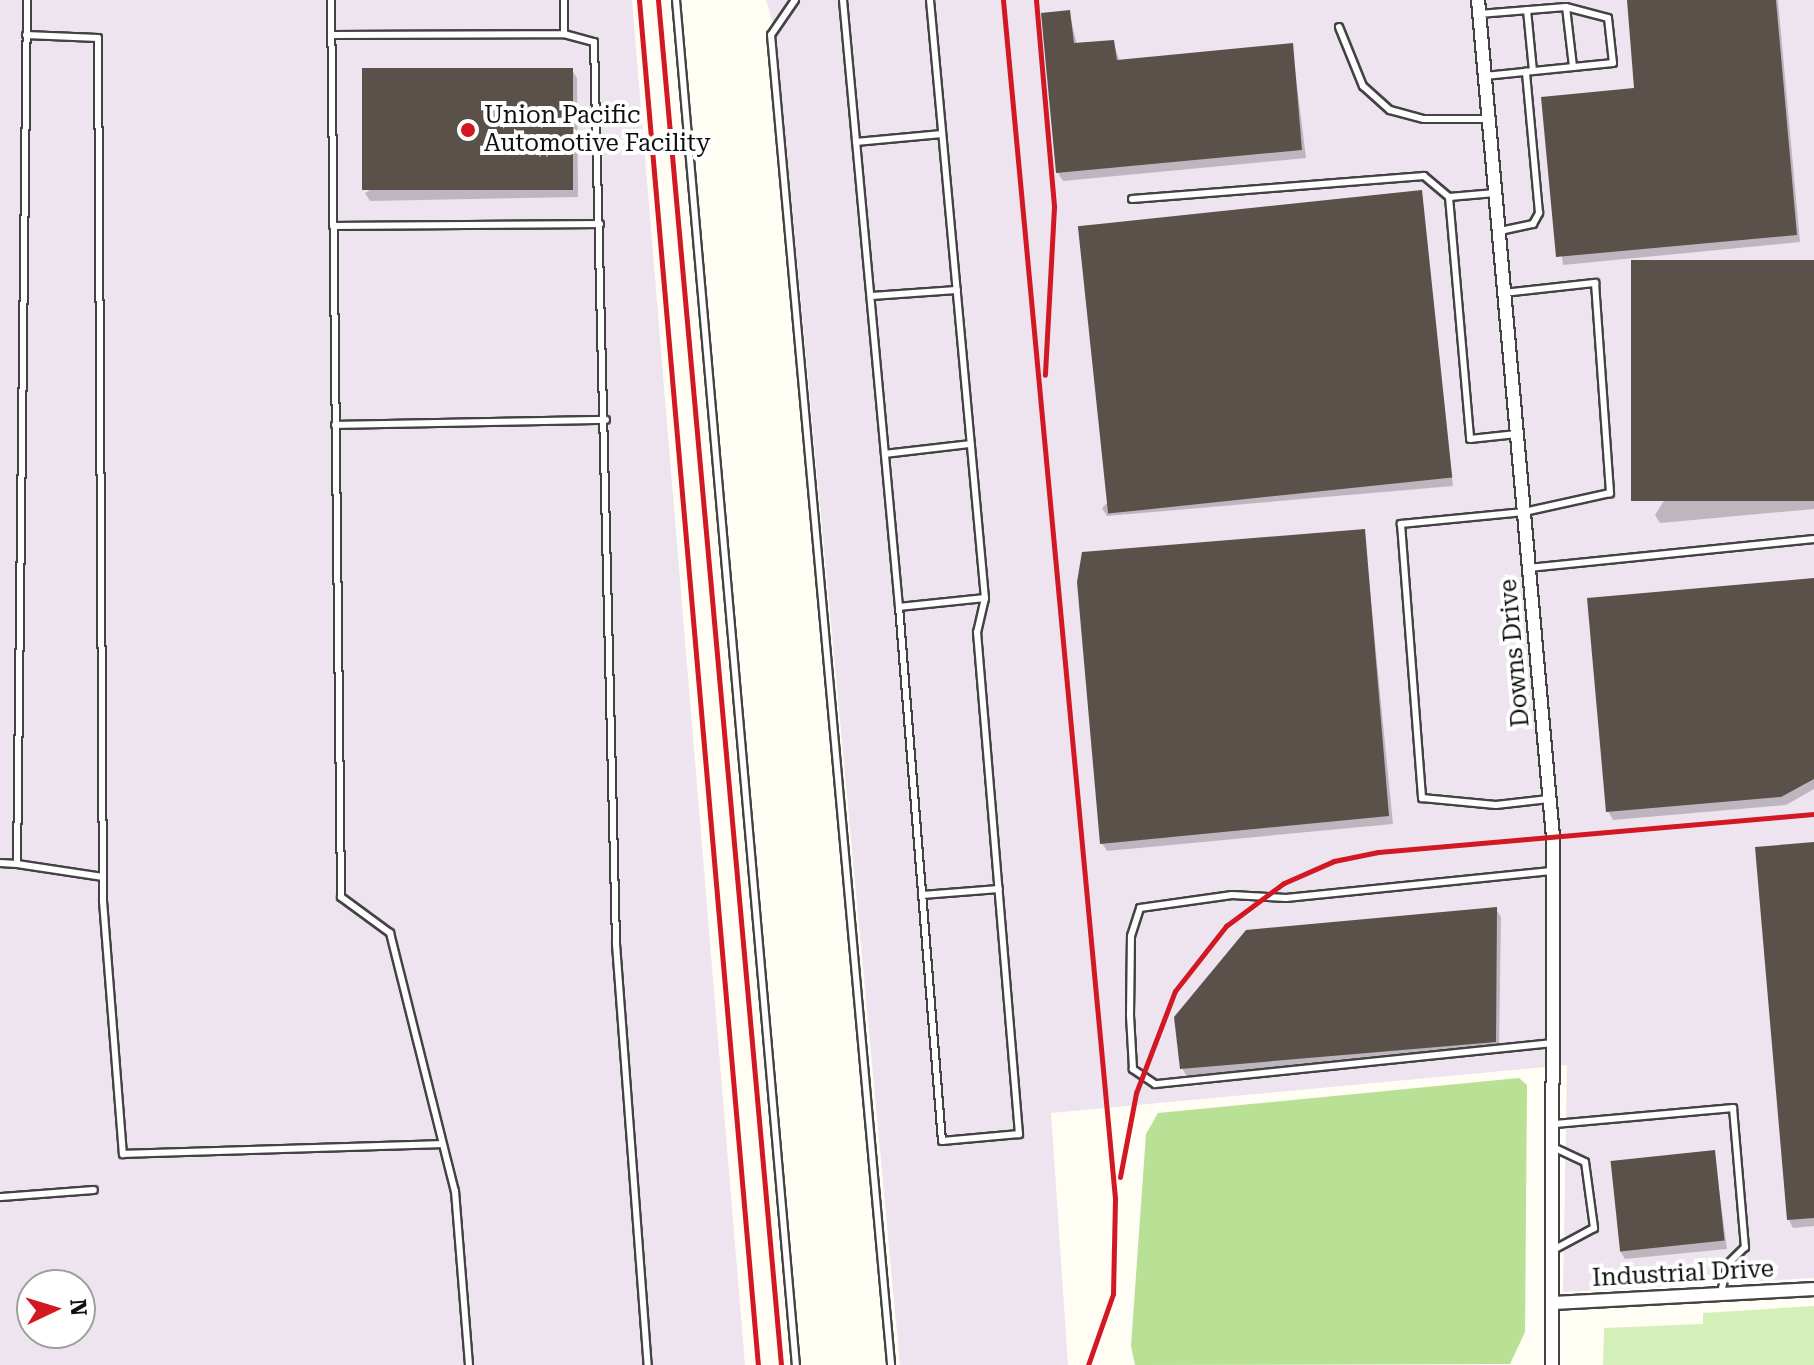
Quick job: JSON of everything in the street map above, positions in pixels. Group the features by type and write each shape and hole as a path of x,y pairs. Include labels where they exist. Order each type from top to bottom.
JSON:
{"street":[{"name":"Downs Drive","path":"1478,0 1554,871 1555,1303 1552,1365"},
{"name":"Industrial Drive","path":"1555,1303 1814,1289"}],"lane":[{"path":"17,864 27,0"},
{"path":"331,0 341,897 390,933 455,1191 469,1365"},
{"path":"564,0 564,34"},
{"path":"676,0 796,1365"},
{"path":"795,0 771,35 891,1365"},
{"path":"843,0 899,607 942,1141 1019,1134 977,632 985,598 930,0"},
{"path":"1479,14 1566,7 1608,18 1613,63 1485,76"},
{"path":"1566,7 1573,67"},
{"path":"1499,231 1533,224 1539,213 1527,10"},
{"path":"1339,27 1363,86 1390,110 1424,119 1489,119"},
{"path":"331,35 564,34 594,42 606,420 616,944 648,1365"},
{"path":"26,35 98,38 103,877 123,1154 442,1144"},
{"path":"856,142 942,134"},
{"path":"1132,199 1424,176 1449,197 1495,193"},
{"path":"1449,197 1470,439 1517,434"},
{"path":"333,226 600,224"},
{"path":"1504,293 1595,283 1610,493 1524,512 1401,524 1422,798 1496,805 1550,799"},
{"path":"871,296 957,290"},
{"path":"335,425 606,420"},
{"path":"885,454 970,444"},
{"path":"1529,568 1814,539"},
{"path":"899,607 985,598"},
{"path":"0,863 103,877"},
{"path":"1554,871 1286,898 1232,895 1140,908 1131,936 1130,1016 1133,1069 1155,1084 1554,1043"},
{"path":"922,895 999,889"},
{"path":"1555,1124 1733,1108 1745,1247 1728,1264 1721,1294"},
{"path":"1555,1148 1585,1162 1594,1228 1555,1249"},
{"path":"0,1197 94,1190"}],"shaded area":[{"path":"0,0 632,0 745,1365 0,1365"},
{"path":"766,0 1814,0 1814,1278 1563,1292 1567,1065 1051,1113 1068,1365 900,1365 776,33"}],"green space":[{"path":"1519,1078 1527,1085 1525,1332 1510,1364 1135,1365 1131,1346 1146,1134 1158,1113"},
{"path":"1814,1306 1814,1365 1603,1365 1604,1328 1703,1324 1703,1313"}],"building":[{"path":"1627,0 1776,0 1797,235 1556,257 1541,97 1634,88"},
{"path":"1070,10 1074,43 1114,40 1117,60 1293,43 1302,150 1056,173 1041,13"},
{"name":"Union Pacific Automotive Facility","path":"362,68 573,68 573,190 362,190"},
{"path":"1422,190 1452,477 1108,514 1078,226"},
{"path":"1631,260 1814,260 1814,501 1631,501"},
{"path":"1365,529 1389,816 1100,844 1077,582 1082,552"},
{"path":"1814,578 1814,779 1781,797 1606,812 1587,598"},
{"path":"1814,842 1814,1218 1787,1220 1755,847"},
{"path":"1497,907 1496,1042 1180,1069 1174,1017 1246,930"},
{"path":"1715,1150 1725,1241 1620,1251 1611,1161"}],"railway":[{"path":"639,0 758,1365"},
{"path":"658,0 781,1365"},
{"path":"1003,0 1115,1199 1113,1294 1088,1365"},
{"path":"1036,0 1054,207 1045,375"},
{"path":"1120,1177 1136,1093 1175,991 1226,926 1284,883 1334,861 1378,852 1814,814"}],"place":[{"name":"Union Pacific Automotive Facility","path":"468,130"}]}
